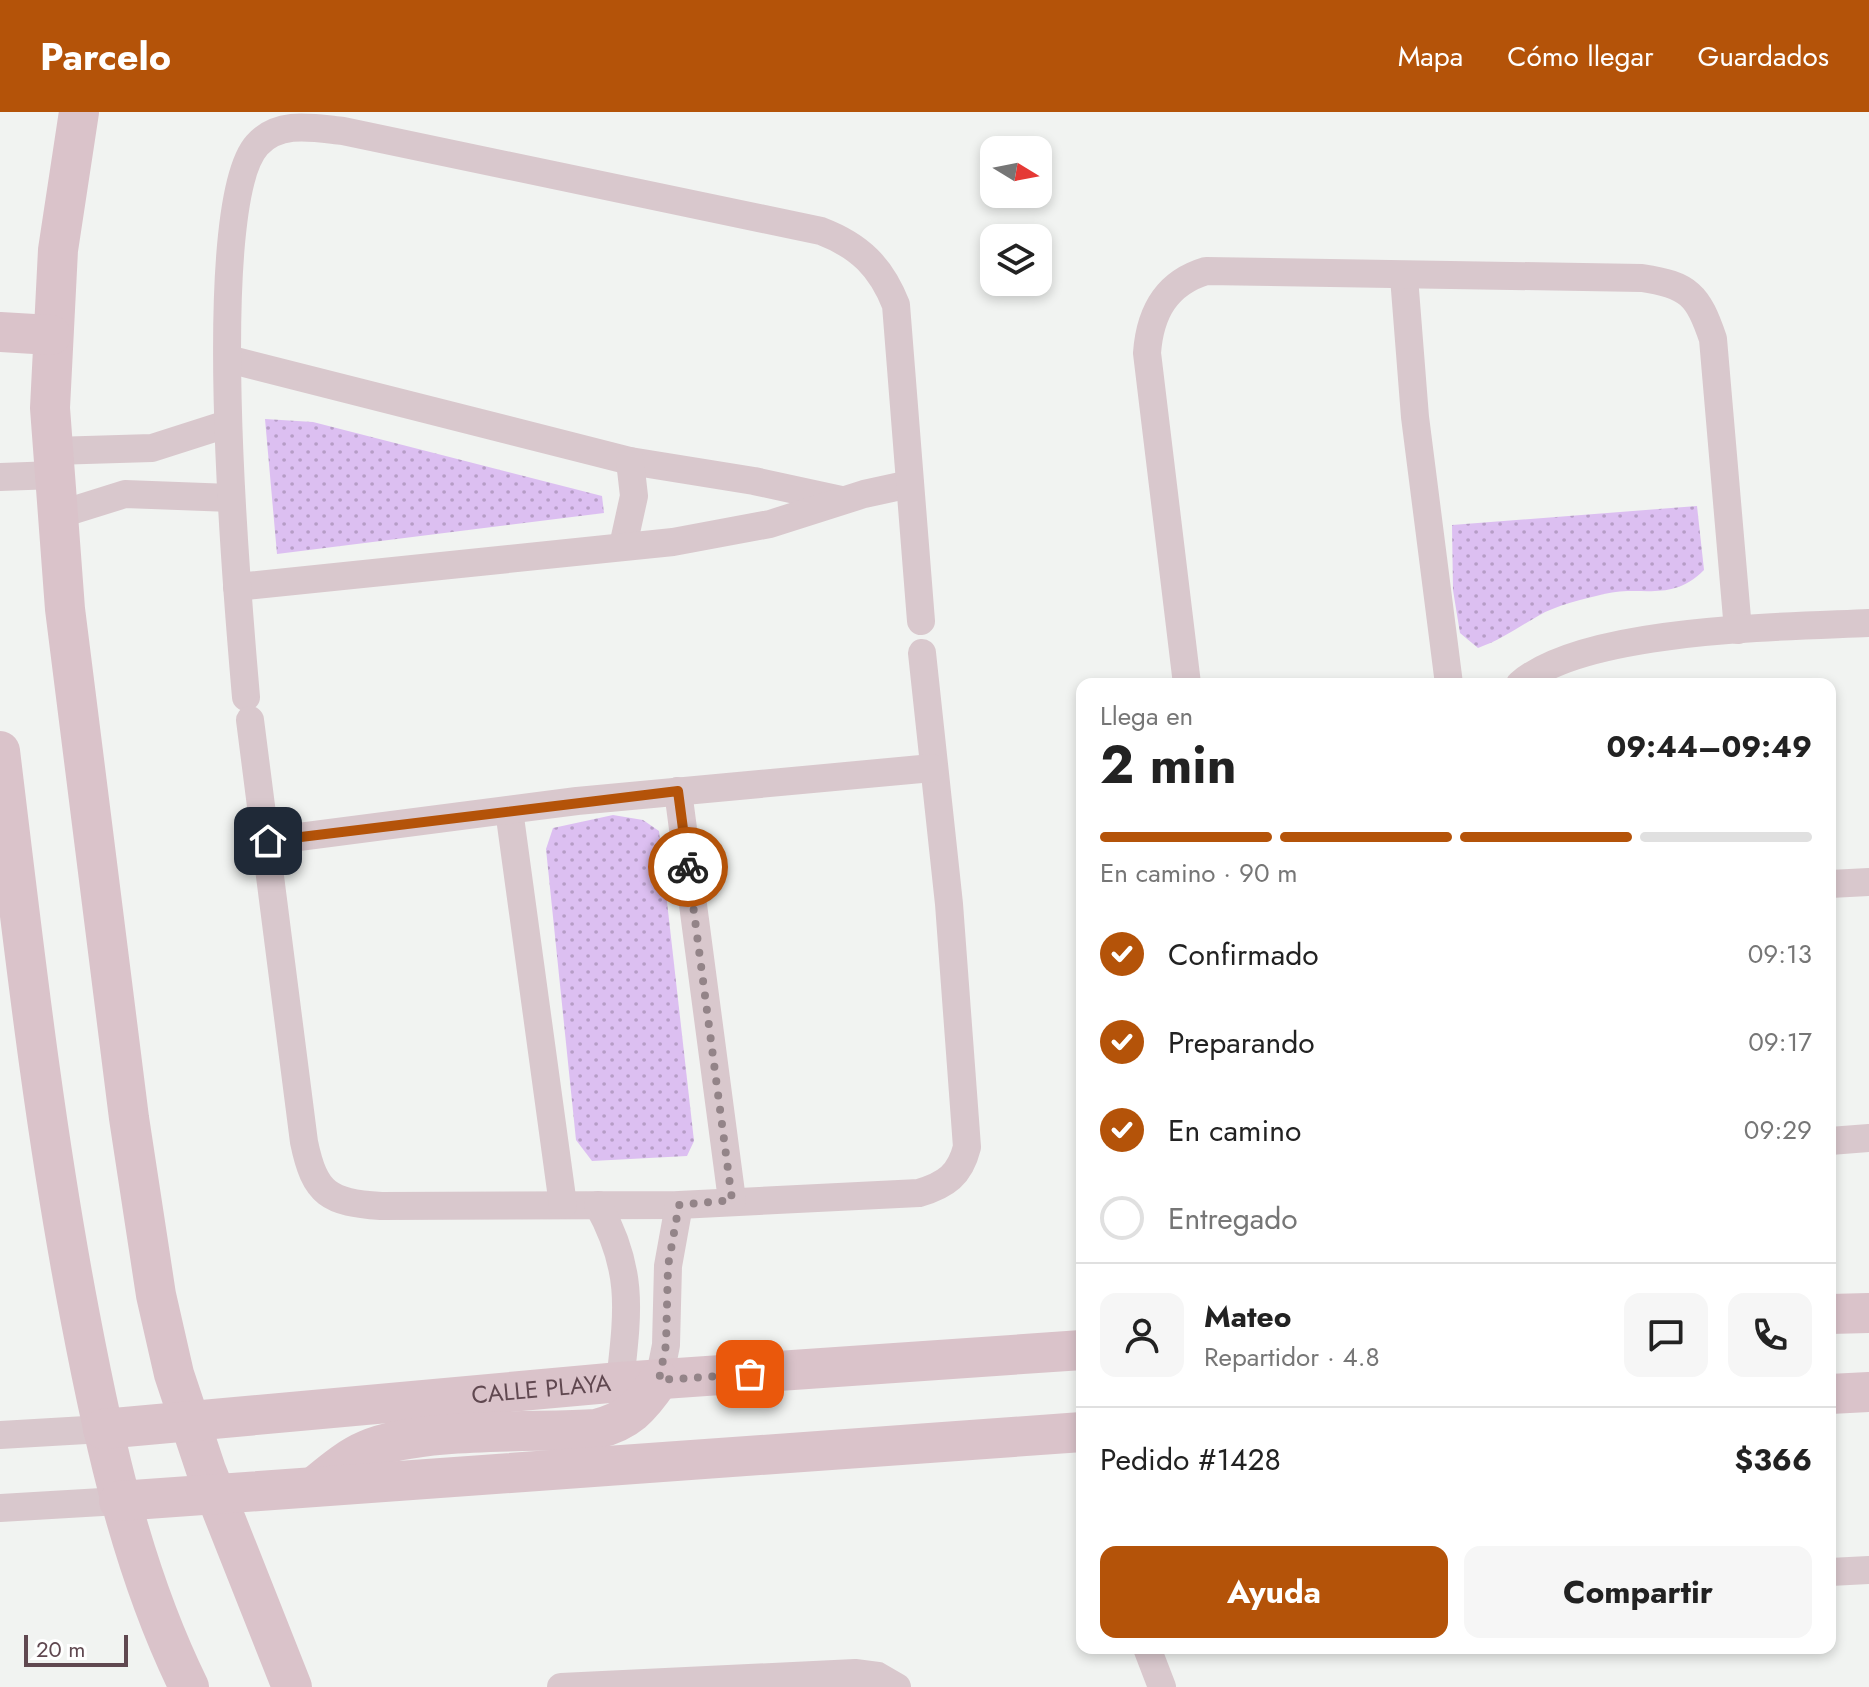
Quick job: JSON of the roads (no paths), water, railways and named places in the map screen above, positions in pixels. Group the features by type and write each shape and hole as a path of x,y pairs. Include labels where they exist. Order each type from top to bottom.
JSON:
{"street":[{"path":"79,112 58,250 51,335 54,463 65,609 129,1118 156,1295 188,1419 292,1687"},
{"path":"921,621 896,305 878,268 843,239 821,231 343,131 287,128 257,145 247,162 238,197 228,359 227,424 231,498 248,708 268,841 304,1142 311,1173 323,1191 338,1201 381,1206 679,1205 919,1193 940,1186 963,1164 967,1126 949,904 922,653"},
{"path":"1186,678 1147,353 1149,331 1157,310 1178,283 1206,271 1404,277 1642,278 1678,286 1695,296 1713,339 1738,630"},
{"path":"1404,277 1415,417 1448,678"},
{"path":"0,332 51,335"},
{"path":"228,359 630,461 739,478 842,501"},
{"path":"0,477 54,463 152,448 227,424"},
{"path":"623,546 634,496 630,461"},
{"path":"237,587 673,542 770,524 910,484"},
{"path":"58,515 125,494 231,498"},
{"path":"1531,678 1567,658 1615,645 1738,630 1869,623"},
{"path":"0,751 47,1133 103,1429 119,1501 189,1687"},
{"path":"268,841 678,791 932,768"},
{"path":"678,791 732,1200"},
{"path":"509,810 563,1205"},
{"path":"1836,884 1869,882"},
{"path":"1836,1141 1869,1138"},
{"path":"316,1485 343,1464 383,1444 438,1436 596,1429 616,1425 632,1415 640,1381 627,1292 618,1246 598,1205"},
{"path":"640,1381 666,1345 668,1266 679,1205"},
{"path":"1836,1314 1869,1313"},
{"name":"CALLE PLAYA","path":"0,1435 103,1429 640,1381 1076,1350"},
{"path":"1836,1394 1869,1392"},
{"path":"0,1508 216,1497 316,1485 1076,1432"},
{"path":"1836,1572 1869,1570"},
{"path":"1149,1654 1162,1687"},
{"path":"561,1687 675,1684 823,1673 887,1682"}]}
